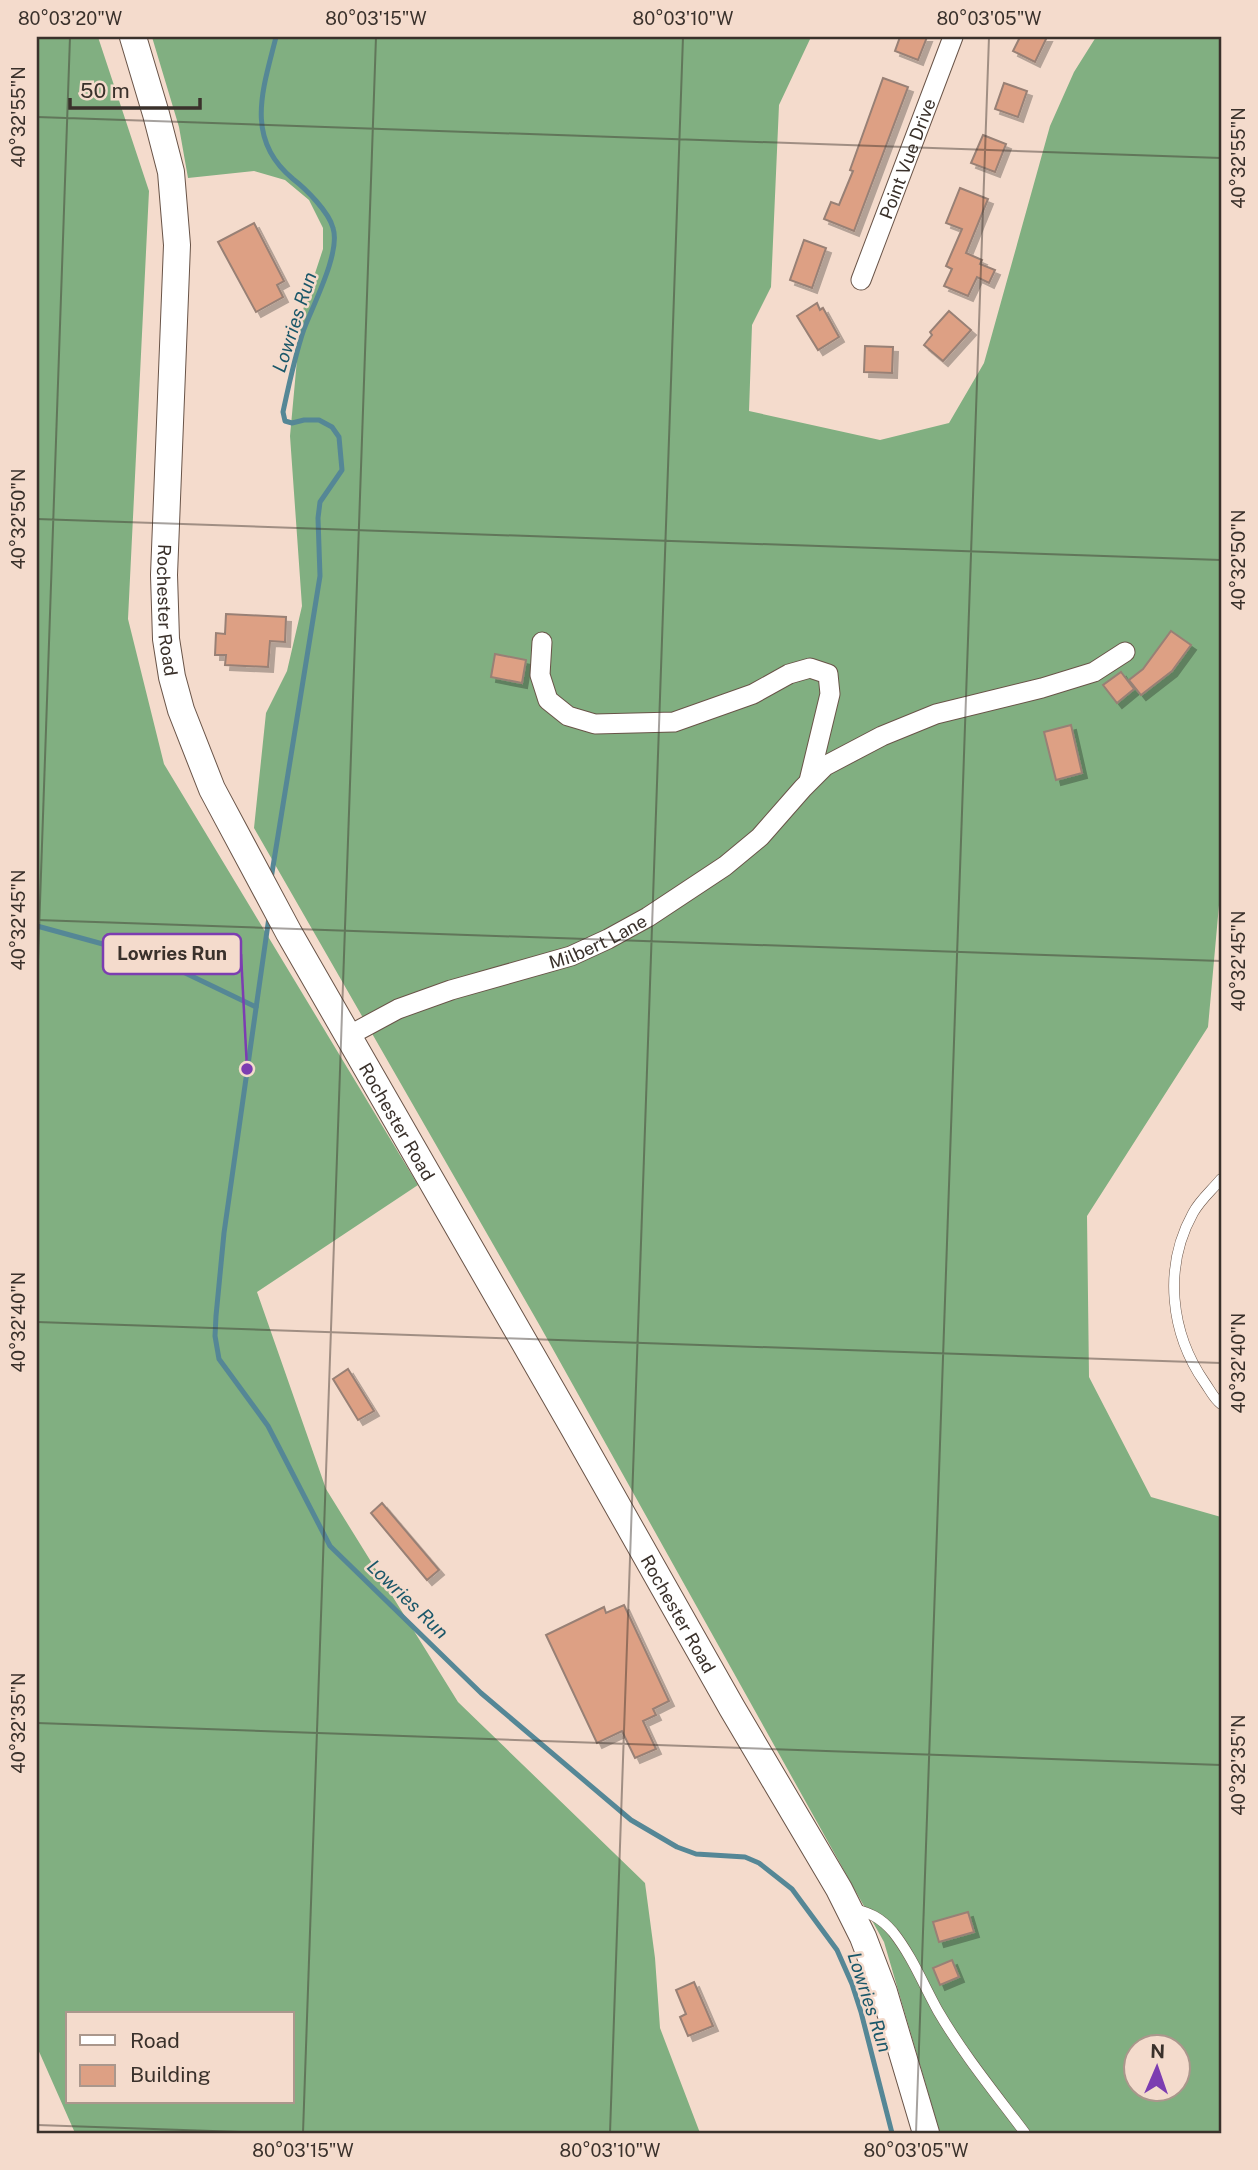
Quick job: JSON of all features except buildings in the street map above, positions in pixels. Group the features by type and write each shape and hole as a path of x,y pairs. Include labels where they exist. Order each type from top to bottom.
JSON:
{"street":[{"name":"Rochester Road","path":"133,37 171,172 177,245 164,575 166,639 180,710 212,789 278,913 848,1907 863,1937 884,1992 926,2133"},
{"name":"Point Vue Drive","path":"861,280 953,37"},
{"name":"Milbert Lane","path":"542,642 540,675 548,700 568,716 595,724 674,722 753,694 789,674 810,668 828,674 830,694 808,782"},
{"name":"Milbert Lane","path":"348,1036 398,1009 451,990 571,956 638,923 725,866 760,837 825,766 849,752 936,714 1042,688 1094,672 1125,652"}],"lane":[{"path":"1221,1179 1194,1210 1183,1236 1174,1273 1179,1332 1195,1369 1221,1404"},
{"path":"848,1907 874,1914 892,1931 915,1965 938,2010 1025,2133"}],"green space":[{"path":"37,37 98,37 149,191 128,619 164,764 418,1185 257,1292 326,1489 458,1702 645,1883 655,1958 660,2028 700,2133 75,2133 37,2047"},
{"path":"152,37 811,37 779,105 771,287 752,325 749,411 880,440 949,423 984,363 1050,126 1074,72 1096,37 1221,37 1221,883 1208,1027 1087,1216 1089,1377 1151,1497 1221,1517 1221,2133 940,2133 884,1942 540,1326 254,828 266,713 287,671 302,606 290,436 301,316 323,249 323,228 309,200 285,180 254,171 188,178 179,127"}],"waterway":[{"name":"Lowries Run","path":"271,879 320,576 320,502 342,470 339,437 332,427 319,420 292,423 285,421 283,412 304,329 330,264 334,238 327,215 278,164 268,147 263,130 263,94 276,37"},
{"name":"Lowries Run","path":"269,917 224,1233 215,1336 219,1359 268,1426 330,1546 481,1693 631,1820 677,1847 696,1854 745,1857 759,1863 792,1889 837,1950 852,1984 892,2133"},
{"path":"37,926 154,958 256,1007"}],"place":[{"name":"Lowries Run","path":"247,1069"}]}
